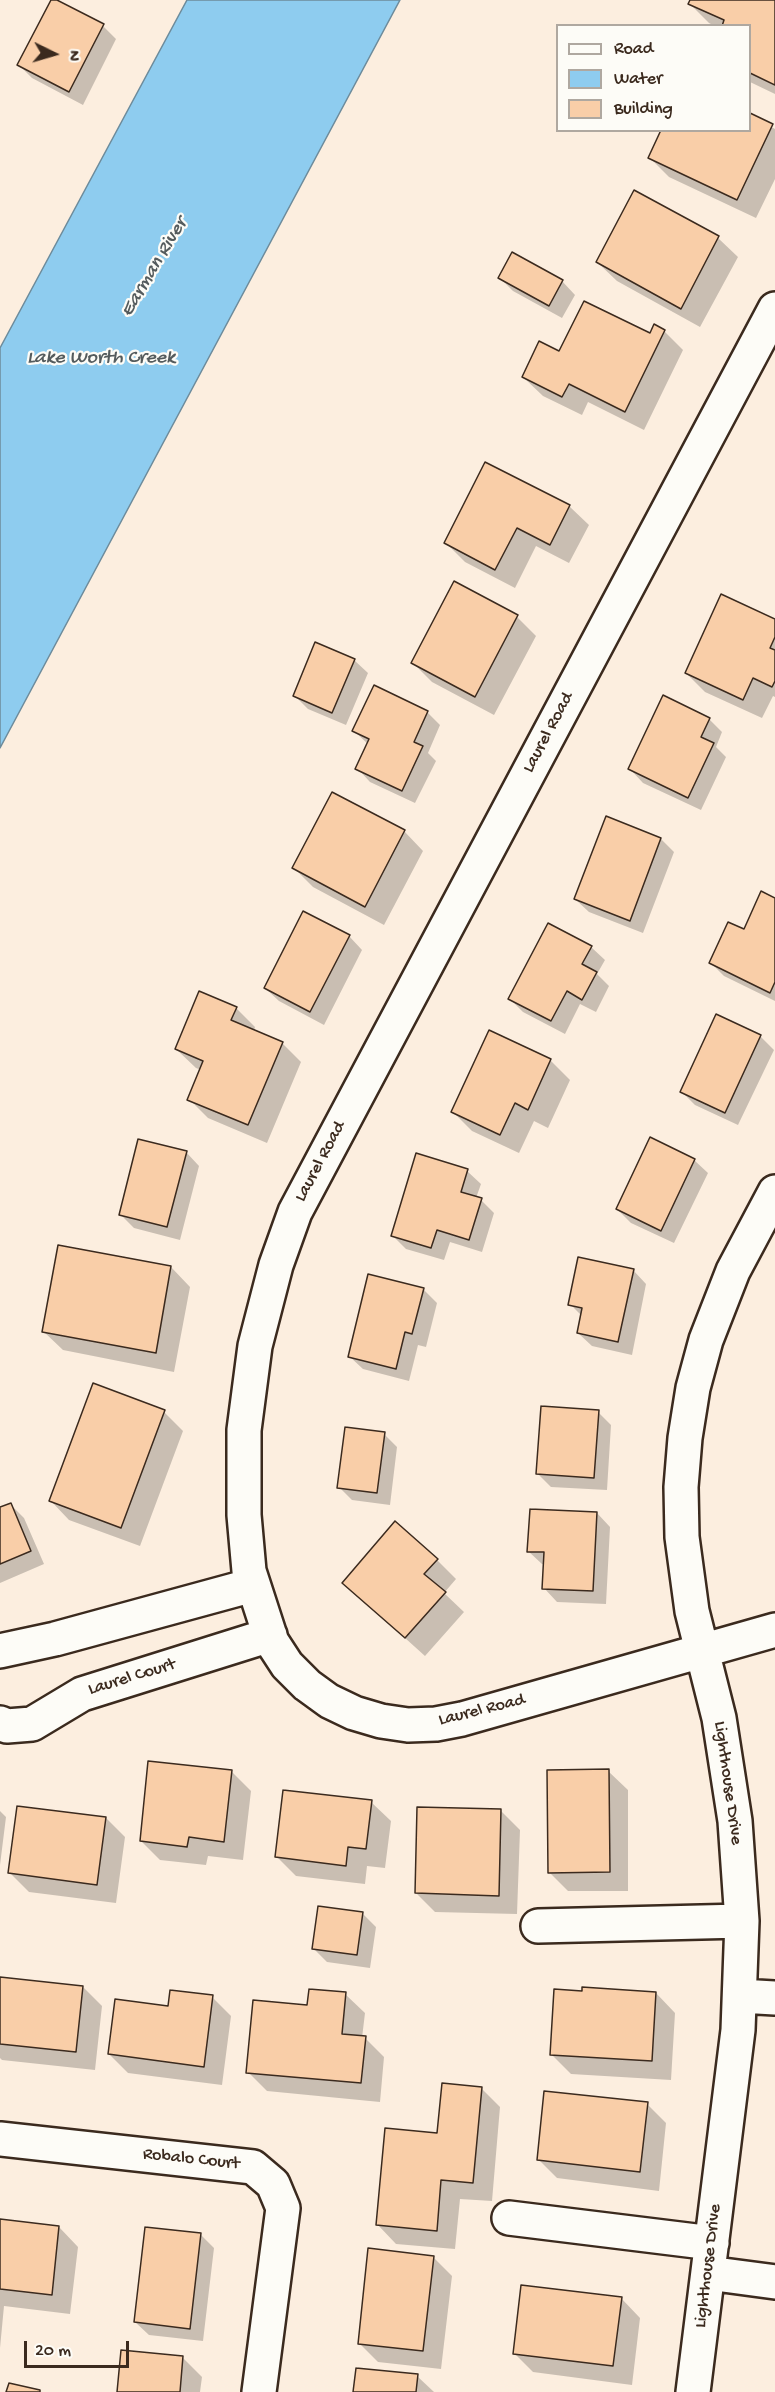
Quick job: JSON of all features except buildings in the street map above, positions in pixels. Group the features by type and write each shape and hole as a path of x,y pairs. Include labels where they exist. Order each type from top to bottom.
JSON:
{"street":[{"name":"Laurel Road","path":"775,309 295,1212 276,1265 255,1346 244,1430 244,1515 253,1585 270,1635 288,1665 307,1684 329,1701 354,1713 381,1721 408,1725 436,1724 462,1719 775,1630"},
{"name":"Lighthouse Drive","path":"693,2392 738,2030 742,1921 735,1821 719,1718 692,1611 682,1537 681,1487 685,1438 693,1388 706,1340 733,1271 775,1192"},
{"path":"0,1651 253,1585"},
{"name":"Laurel Court","path":"0,1723 7,1726 32,1724 82,1694 270,1635"},
{"path":"538,1926 742,1921"},
{"path":"740,1996 775,1998"},
{"name":"Robalo Court","path":"0,2139 253,2167 273,2184 283,2208 260,2392"},
{"path":"509,2218 710,2258 775,2282"}],"water":[{"name":"Lake Worth Creek","path":"187,0 400,0 0,748 0,348"}],"water label":[{"name":"Earman River","path":"155,268"}]}
